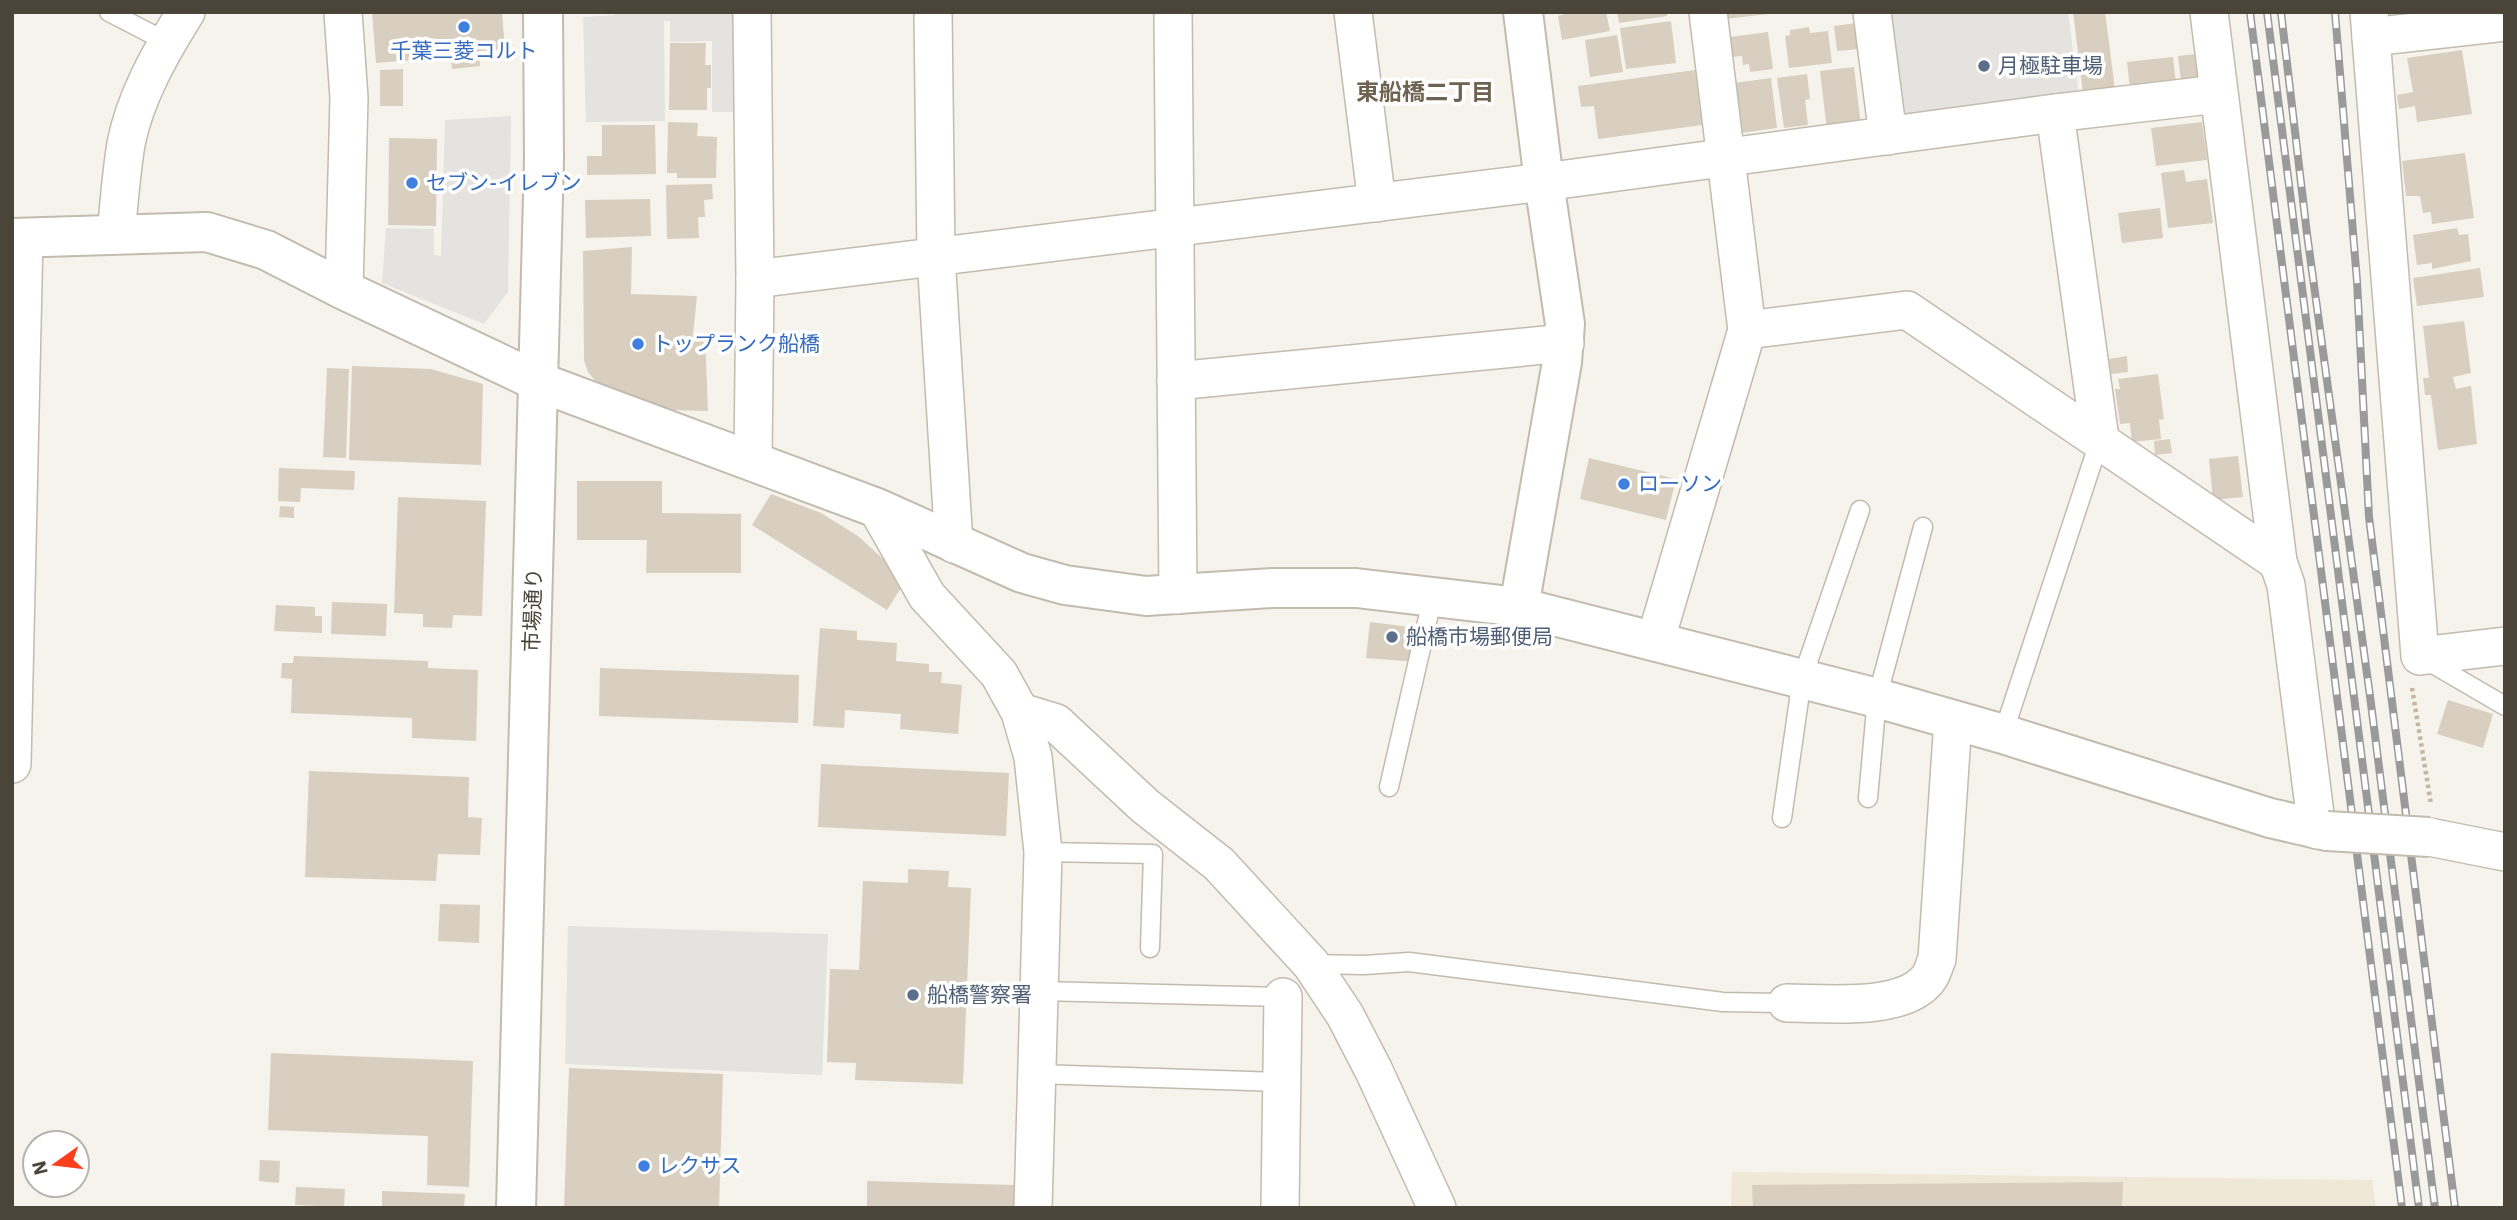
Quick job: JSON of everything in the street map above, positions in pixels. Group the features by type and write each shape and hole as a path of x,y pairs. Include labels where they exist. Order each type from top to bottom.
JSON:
{"street":[{"path":"343,12 349,98 344,290"},
{"name":"市場通り","path":"516,1208 539,382 544,159 543,12"},
{"path":"752,12 755,279 752,461"},
{"path":"933,12 936,257 954,544"},
{"path":"1172,12 1178,595"},
{"path":"1353,12 1377,203"},
{"path":"1520,607 1565,343 1565,324 1523,12"},
{"path":"1655,642 1747,330 1708,12"},
{"path":"1872,12 1888,136"},
{"path":"2209,12 2278,562 2286,585 2322,831"},
{"path":"2505,22 2370,25 2420,656 2505,646"},
{"path":"116,235 126,143 138,102 177,27"},
{"path":"755,279 1544,182 2055,113 2218,94"},
{"path":"2055,113 2099,439"},
{"path":"12,764 18,238 207,232 266,250 539,382 877,508 1022,573 1065,585 1146,596 1287,588 1356,588 1520,607 1877,698 2003,734 2270,818 2322,831 2433,837 2505,852"},
{"path":"1747,330 1907,310 2278,562"},
{"path":"1176,381 1565,343"},
{"path":"877,508 927,596 999,674 1020,712 1033,757 1043,852 1032,1208"},
{"path":"1020,712 1056,723 1145,806 1219,864 1311,964 1345,1015 1374,1071 1437,1208"},
{"path":"1787,1003 1888,1000 1918,989 1930,977 1937,959 1953,720"},
{"path":"1280,1208 1283,997"}],"lane":[{"path":"109,12 177,27"},
{"path":"2003,734 2099,439"},
{"path":"1782,818 1802,680 1860,510"},
{"path":"1868,799 1877,698 1923,527"},
{"path":"1388,787 1433,596"},
{"path":"2420,656 2505,706"},
{"path":"1043,852 1153,855 1150,948"},
{"path":"1311,964 1409,962 1723,1002 1787,1003"},
{"path":"1040,991 1283,997"},
{"path":"1037,1074 1282,1082"}],"path":[{"path":"2420,656 2409,669 2433,837"}],"shaded area":[{"path":"615,12 738,12 740,112 712,112 712,41 670,42 670,21 664,21 665,121 586,122 583,17 615,15"},
{"name":"月極駐車場","path":"1887,12 2068,12 2079,97 1909,122 1898,111"},
{"path":"511,116 508,292 484,324 382,283 386,228 434,229 434,255 441,256 445,120"},
{"path":"568,926 828,934 822,1075 565,1064"},
{"path":"1732,1172 2372,1180 2376,1208 1731,1208"}],"building":[{"path":"372,12 502,12 505,49 479,51 480,66 452,69 451,57 376,63"},
{"path":"1571,12 1606,12 1610,31 1562,40 1558,16"},
{"path":"1617,12 1667,12 1667,16 1619,23"},
{"path":"1726,12 1768,12 1768,14 1726,19"},
{"path":"2073,12 2105,12 2115,89 2083,93"},
{"path":"1671,21 1676,63 1626,69 1620,28"},
{"path":"1856,23 1860,49 1837,51 1834,26"},
{"path":"1809,27 1810,33 1828,31 1832,63 1789,68 1785,36 1790,35 1790,30"},
{"path":"1768,32 1773,69 1750,72 1749,64 1743,65 1742,56 1732,57 1730,37"},
{"path":"1617,35 1623,72 1590,77 1585,40"},
{"path":"670,43 706,43 705,65 711,65 707,110 669,110"},
{"path":"2462,50 2472,114 2417,122 2415,106 2399,109 2397,95 2413,92 2407,58"},
{"path":"2196,54 2199,80 2181,82 2178,56"},
{"path":"2173,57 2176,84 2130,89 2127,62"},
{"path":"1854,67 1861,126 1827,130 1820,71"},
{"path":"403,69 403,106 380,106 380,70"},
{"path":"1695,70 1702,125 1598,139 1594,106 1581,107 1578,86"},
{"path":"1807,74 1810,99 1805,100 1808,125 1784,128 1777,78"},
{"path":"1771,78 1777,128 1741,133 1734,83"},
{"path":"668,122 698,123 697,136 717,137 716,178 677,178 677,173 667,173"},
{"path":"2202,122 2207,160 2156,166 2151,128"},
{"path":"602,125 655,125 656,174 587,175 587,156 602,156"},
{"path":"389,138 437,139 436,226 388,225"},
{"path":"2465,153 2474,218 2432,224 2431,212 2423,213 2420,196 2406,196 2402,161"},
{"path":"2184,170 2186,182 2207,179 2213,223 2168,228 2161,173"},
{"path":"712,184 713,199 704,200 705,217 698,217 699,238 667,239 666,185"},
{"path":"650,199 651,236 586,238 585,200"},
{"path":"2160,208 2163,238 2122,243 2118,213"},
{"path":"2457,228 2459,235 2468,234 2471,261 2432,269 2432,263 2417,265 2413,235"},
{"path":"632,247 631,294 697,296 693,335 705,336 708,411 666,410 598,384 588,372 584,360 583,251"},
{"path":"2480,268 2484,297 2417,306 2413,278"},
{"path":"2464,321 2471,373 2453,377 2456,389 2471,386 2477,444 2438,450 2431,395 2425,395 2423,378 2429,378 2423,326"},
{"path":"2127,356 2128,372 2111,374 2109,359"},
{"path":"352,366 431,369 483,384 481,465 349,460"},
{"path":"327,368 349,369 346,458 323,457"},
{"path":"2158,374 2164,419 2159,420 2161,439 2132,442 2130,423 2120,424 2115,389 2120,389 2118,379"},
{"path":"2170,439 2172,453 2155,455 2154,441"},
{"path":"2238,456 2243,497 2213,500 2209,459"},
{"path":"1589,458 1676,479 1666,520 1580,499"},
{"path":"279,468 355,471 354,490 301,488 300,502 278,501"},
{"path":"577,481 662,481 662,513 741,514 741,573 646,573 647,540 577,540"},
{"path":"771,494 821,513 858,536 906,580 887,610 752,525"},
{"path":"398,497 486,501 482,616 453,615 452,628 423,627 423,614 394,613"},
{"path":"280,506 294,507 294,518 279,517"},
{"path":"332,602 387,604 386,636 331,634"},
{"path":"276,605 315,607 315,616 322,616 322,633 274,631"},
{"path":"1370,622 1418,628 1417,662 1366,658"},
{"path":"820,628 857,631 857,640 897,643 896,661 929,664 929,672 942,672 941,683 962,685 958,734 900,729 901,714 845,710 844,728 813,726"},
{"path":"294,656 428,661 428,668 478,670 476,741 412,738 412,718 291,713 292,679 281,678 282,663 293,663"},
{"path":"600,668 799,675 798,723 599,716"},
{"path":"2448,700 2493,714 2483,748 2437,734"},
{"path":"821,764 1009,773 1006,836 818,827"},
{"path":"309,771 469,777 468,817 482,818 480,855 438,854 436,881 305,877"},
{"path":"908,869 949,871 948,887 971,888 963,1084 855,1080 856,1063 827,1062 830,969 859,970 863,881 908,883"},
{"path":"440,904 480,905 479,943 438,941"},
{"path":"271,1053 473,1061 469,1187 427,1185 428,1136 268,1130"},
{"path":"569,1068 723,1074 719,1208 564,1208"},
{"path":"260,1160 280,1161 279,1183 259,1181"},
{"path":"867,1181 1014,1185 1014,1208 867,1208"},
{"path":"2123,1182 2122,1208 1753,1208 1752,1185"},
{"path":"296,1187 345,1189 344,1207 295,1205"},
{"path":"382,1191 465,1194 464,1208 382,1208"}],"railway":[{"path":"2250,12 2402,1208"},
{"path":"2267,12 2419,1208"},
{"path":"2281,12 2307,234 2370,696 2435,1208"},
{"path":"2335,12 2357,281 2369,517 2455,1208"}],"place":[{"name":"千葉三菱コルト","path":"464,27"},
{"name":"月極駐車場","path":"1984,66"},
{"name":"セブン-イレブン","path":"412,183"},
{"name":"トップランク船橋","path":"638,344"},
{"name":"ローソン","path":"1624,484"},
{"name":"船橋市場郵便局","path":"1392,637"},
{"name":"船橋警察署","path":"913,995"},
{"name":"レクサス","path":"644,1166"}],"district":[{"name":"東船橋二丁目","path":"1425,92"}]}
